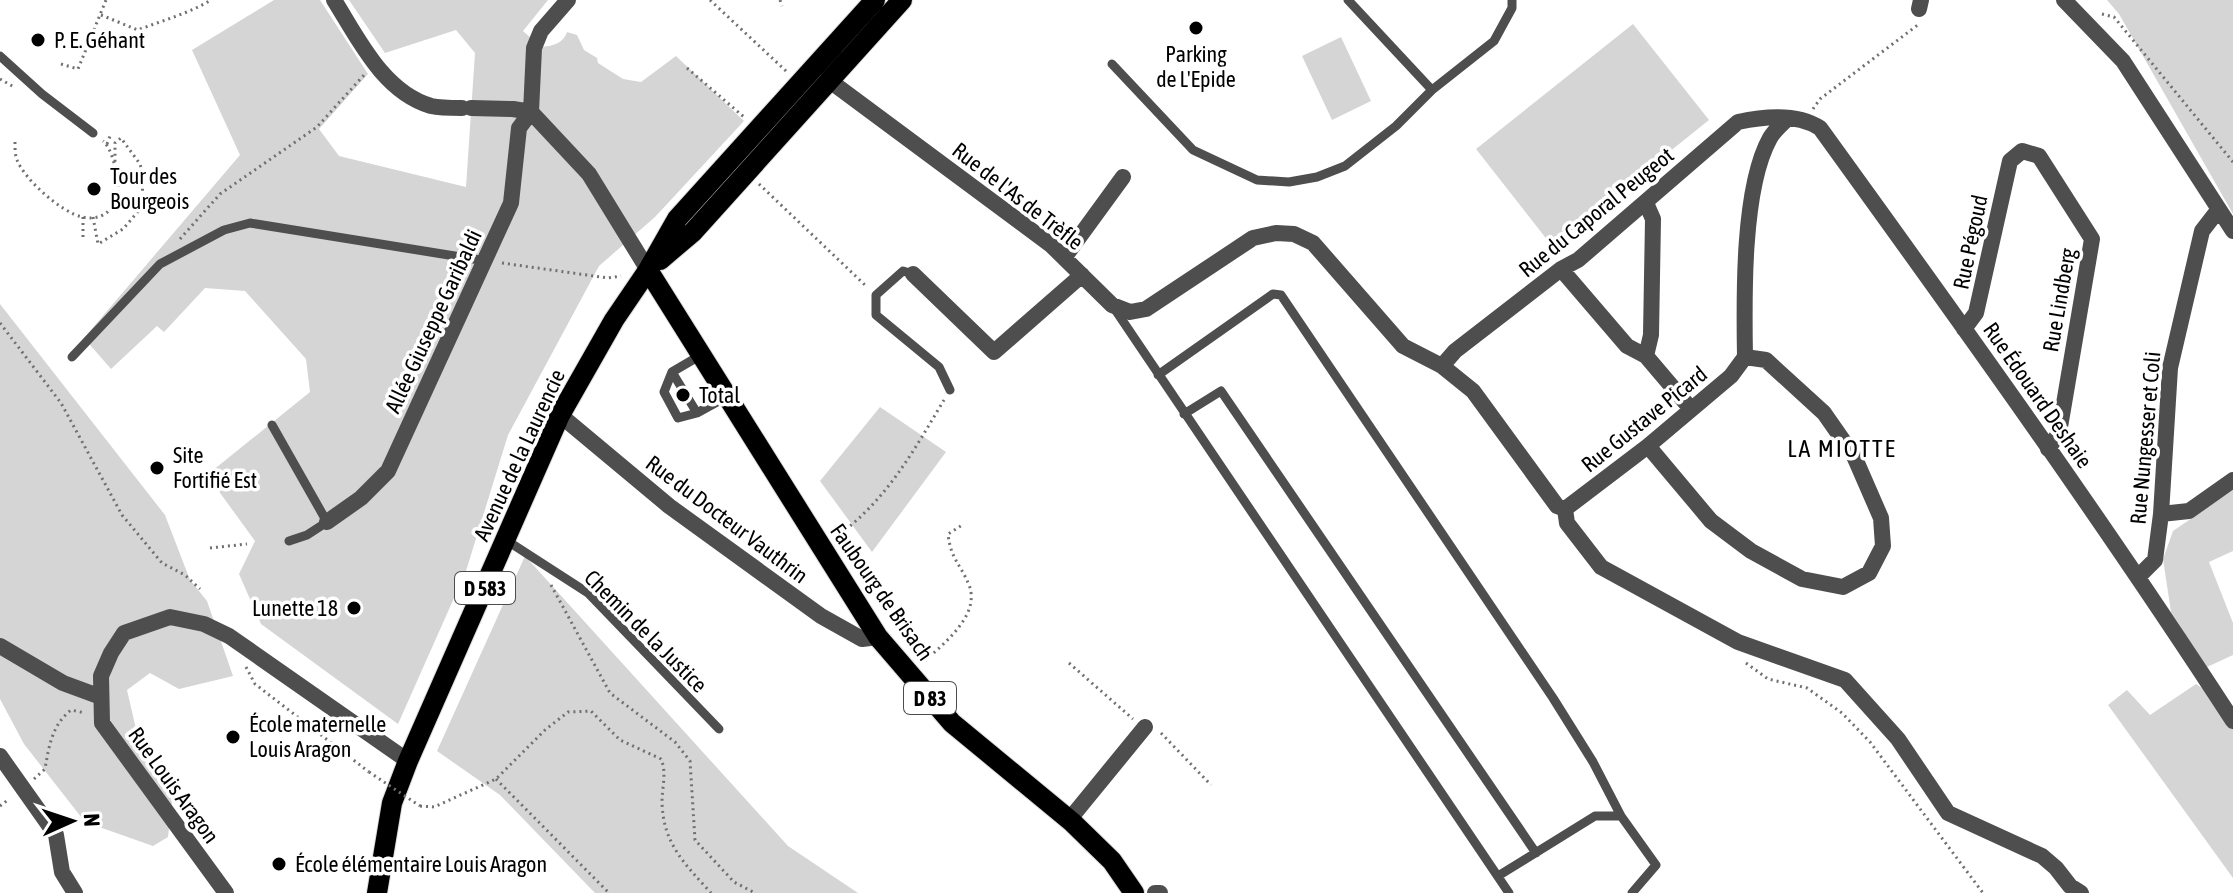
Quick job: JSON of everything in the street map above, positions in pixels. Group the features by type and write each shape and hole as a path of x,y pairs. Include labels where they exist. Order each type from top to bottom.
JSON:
{"main road":[{"name":"Avenue de la Laurencie","path":"375,890 392,803 408,761 560,415 677,219 875,0"},
{"name":"Avenue de la Laurencie","path":"648,270 693,232 902,0"},
{"name":"Faubourg de Brisach","path":"648,270 878,637 952,723 1069,820 1112,861 1134,893"}],"street":[{"path":"334,0 375,64 399,88 414,97 431,106 531,112 589,174 648,270"},
{"name":"Allée Giuseppe Garibaldi","path":"327,522 361,498 388,471 486,261 511,203 519,128 531,112 534,48 541,31 568,0"},
{"path":"882,22 887,0"},
{"path":"2064,0 2123,61 2233,231"},
{"path":"830,81 828,68 836,42"},
{"name":"Rue de l'As de Trèfle","path":"830,81 1051,245 1112,305"},
{"name":"Rue du Caporal Peugeot","path":"1442,366 1455,351 1561,269 1578,260 1738,122 1766,116 1786,120"},
{"path":"1648,446 1711,521 1751,551 1802,579 1843,587 1869,573 1883,546 1881,518 1854,456 1824,413 1766,360 1745,357 1744,300 1752,189 1770,137 1786,120 1806,119"},
{"name":"Rue Édouard Deshaie","path":"1806,119 1820,128 1964,329 2139,576 2233,721"},
{"name":"Rue Lindberg","path":"2010,161 2022,151 2039,156 2092,239 2059,433 2048,449"},
{"name":"Rue Pégoud","path":"1964,329 1976,313 2010,161"},
{"path":"1064,258 1123,177"},
{"path":"1646,203 1653,219 1651,335 1646,356"},
{"name":"Rue Nungesser et Coli","path":"2139,576 2155,560 2170,368 2202,231 2219,209"},
{"path":"1112,305 1130,312 1146,309 1253,238 1276,233 1294,234 1313,243 1403,346 1442,366 1473,391 1557,506 1565,509 1567,523 1601,567 1738,642 1845,680 1898,739 1948,813 2042,856 2056,868 2073,891"},
{"path":"1561,269 1627,346 1646,356 1691,409"},
{"path":"913,274 994,352 1082,275"},
{"name":"Rue Gustave Picard","path":"1565,509 1648,446 1731,376 1745,357"},
{"name":"Rue du Docteur Vauthrin","path":"560,415 669,506 821,616 862,639 878,637"},
{"path":"2161,514 2189,511 2233,480"},
{"name":"Rue Louis Aragon","path":"226,893 102,723 101,676 124,633 170,617 204,624 229,636 408,761"},
{"path":"0,646 63,683 101,697"},
{"path":"1069,820 1145,727"},
{"path":"0,756 56,835 62,872 75,893"}],"lane":[{"path":"1348,0 1432,90"},
{"path":"1112,64 1193,150 1257,180 1289,182 1317,177 1345,166 1396,126 1432,90 1494,41 1512,8 1512,0"},
{"path":"0,56 90,131"},
{"path":"72,357 160,264 236,226 250,223 486,261"},
{"path":"913,274 903,271 876,295 876,315 939,367 950,390"},
{"path":"1158,375 1273,294 1281,295 1553,698 1593,762 1621,816 1656,865 1632,893"},
{"path":"1112,305 1509,893"},
{"path":"701,355 672,372 664,392 678,418 697,413 726,397"},
{"path":"672,372 697,413"},
{"path":"1184,414 1221,391 1536,853"},
{"path":"272,425 327,522 307,535 289,541"},
{"name":"Chemin de la Justice","path":"506,540 588,593 719,729"},
{"path":"1498,876 1595,816 1621,816"}],"path":[{"path":"61,64 78,69 106,0"},
{"path":"101,15 138,30 171,16 189,13 211,0"},
{"path":"710,0 798,84"},
{"path":"780,0 782,6"},
{"path":"1806,119 1820,99 1921,23 1920,4"},
{"path":"184,21 189,13"},
{"path":"2082,17 2105,14 2114,17 2233,162"},
{"path":"189,227 220,194 317,127 375,64"},
{"path":"687,68 748,121"},
{"path":"15,142 18,162 37,186 52,200 83,217 93,217 114,207 119,196 119,183 107,144 90,131"},
{"path":"107,144 110,136"},
{"path":"93,217 98,244 123,229 142,207 143,174 140,164 121,138 115,143 115,165"},
{"path":"747,173 876,295"},
{"path":"83,217 83,237"},
{"path":"486,261 608,278 648,270"},
{"path":"0,323 61,403 122,515 162,563 185,575 200,589"},
{"path":"852,526 893,482 950,390"},
{"path":"909,676 962,626 971,589 950,552 948,534 964,524"},
{"path":"210,548 247,544"},
{"name":"Chemin de la Justice","path":"543,562 549,581 610,693 675,742 690,761 695,840 734,882 755,893"},
{"path":"229,636 255,684 369,772 420,806 434,807 496,779 545,730 568,712 591,711 620,740 661,759 665,767 664,813 676,855 711,893"},
{"path":"1738,642 1734,655 1768,679 1807,688 1842,713 1870,742 1983,893"},
{"path":"1069,663 1145,727 1159,731 1211,785"},
{"path":"45,769 49,742 61,718 71,710 81,710 102,723"},
{"path":"496,779 609,893"}],"shaded area":[{"path":"274,0 320,0 368,74 319,129 339,156 466,187 475,53 456,30 385,53 349,0 548,0 523,31 541,47 560,42 567,32 577,35 584,50 597,58 598,63 623,79 641,82 676,56 744,121 655,217 599,266 508,435 466,571 398,724 261,624 239,574 255,541 207,475 310,392 306,359 245,291 205,288 164,332 157,326 111,369 84,338 240,155 192,50"},
{"path":"2107,0 2233,0 2233,214 2119,14"},
{"path":"1633,24 1709,120 1552,246 1476,149"},
{"path":"1341,37 1371,101 1332,120 1302,56"},
{"path":"0,304 165,515 190,580 207,601 233,676 179,689 150,673 127,690 136,729 175,777 168,837 153,846 85,822 24,744 0,699"},
{"path":"880,407 946,452 872,552 820,481"},
{"path":"2233,490 2233,551 2209,562 2233,623 2233,655 2207,667 2171,612 2163,559 2173,531"},
{"path":"525,556 788,846 858,893 595,893 500,795 437,751"},
{"path":"2196,684 2233,709 2233,878 2108,705 2127,690 2150,715"}],"place":[{"name":"Parking de L'Epide","path":"1196,28"},
{"name":"P. E. Géhant","path":"38,40"},
{"name":"Tour des Bourgeois","path":"94,189"},
{"name":"Total","path":"683,395"},
{"name":"Site Fortifié Est","path":"157,468"},
{"name":"Lunette 18","path":"354,608"},
{"name":"École maternelle Louis Aragon","path":"233,737"},
{"name":"École élémentaire Louis Aragon","path":"279,864"}],"district":[{"name":"LA MIOTTE","path":"1842,448"}]}
